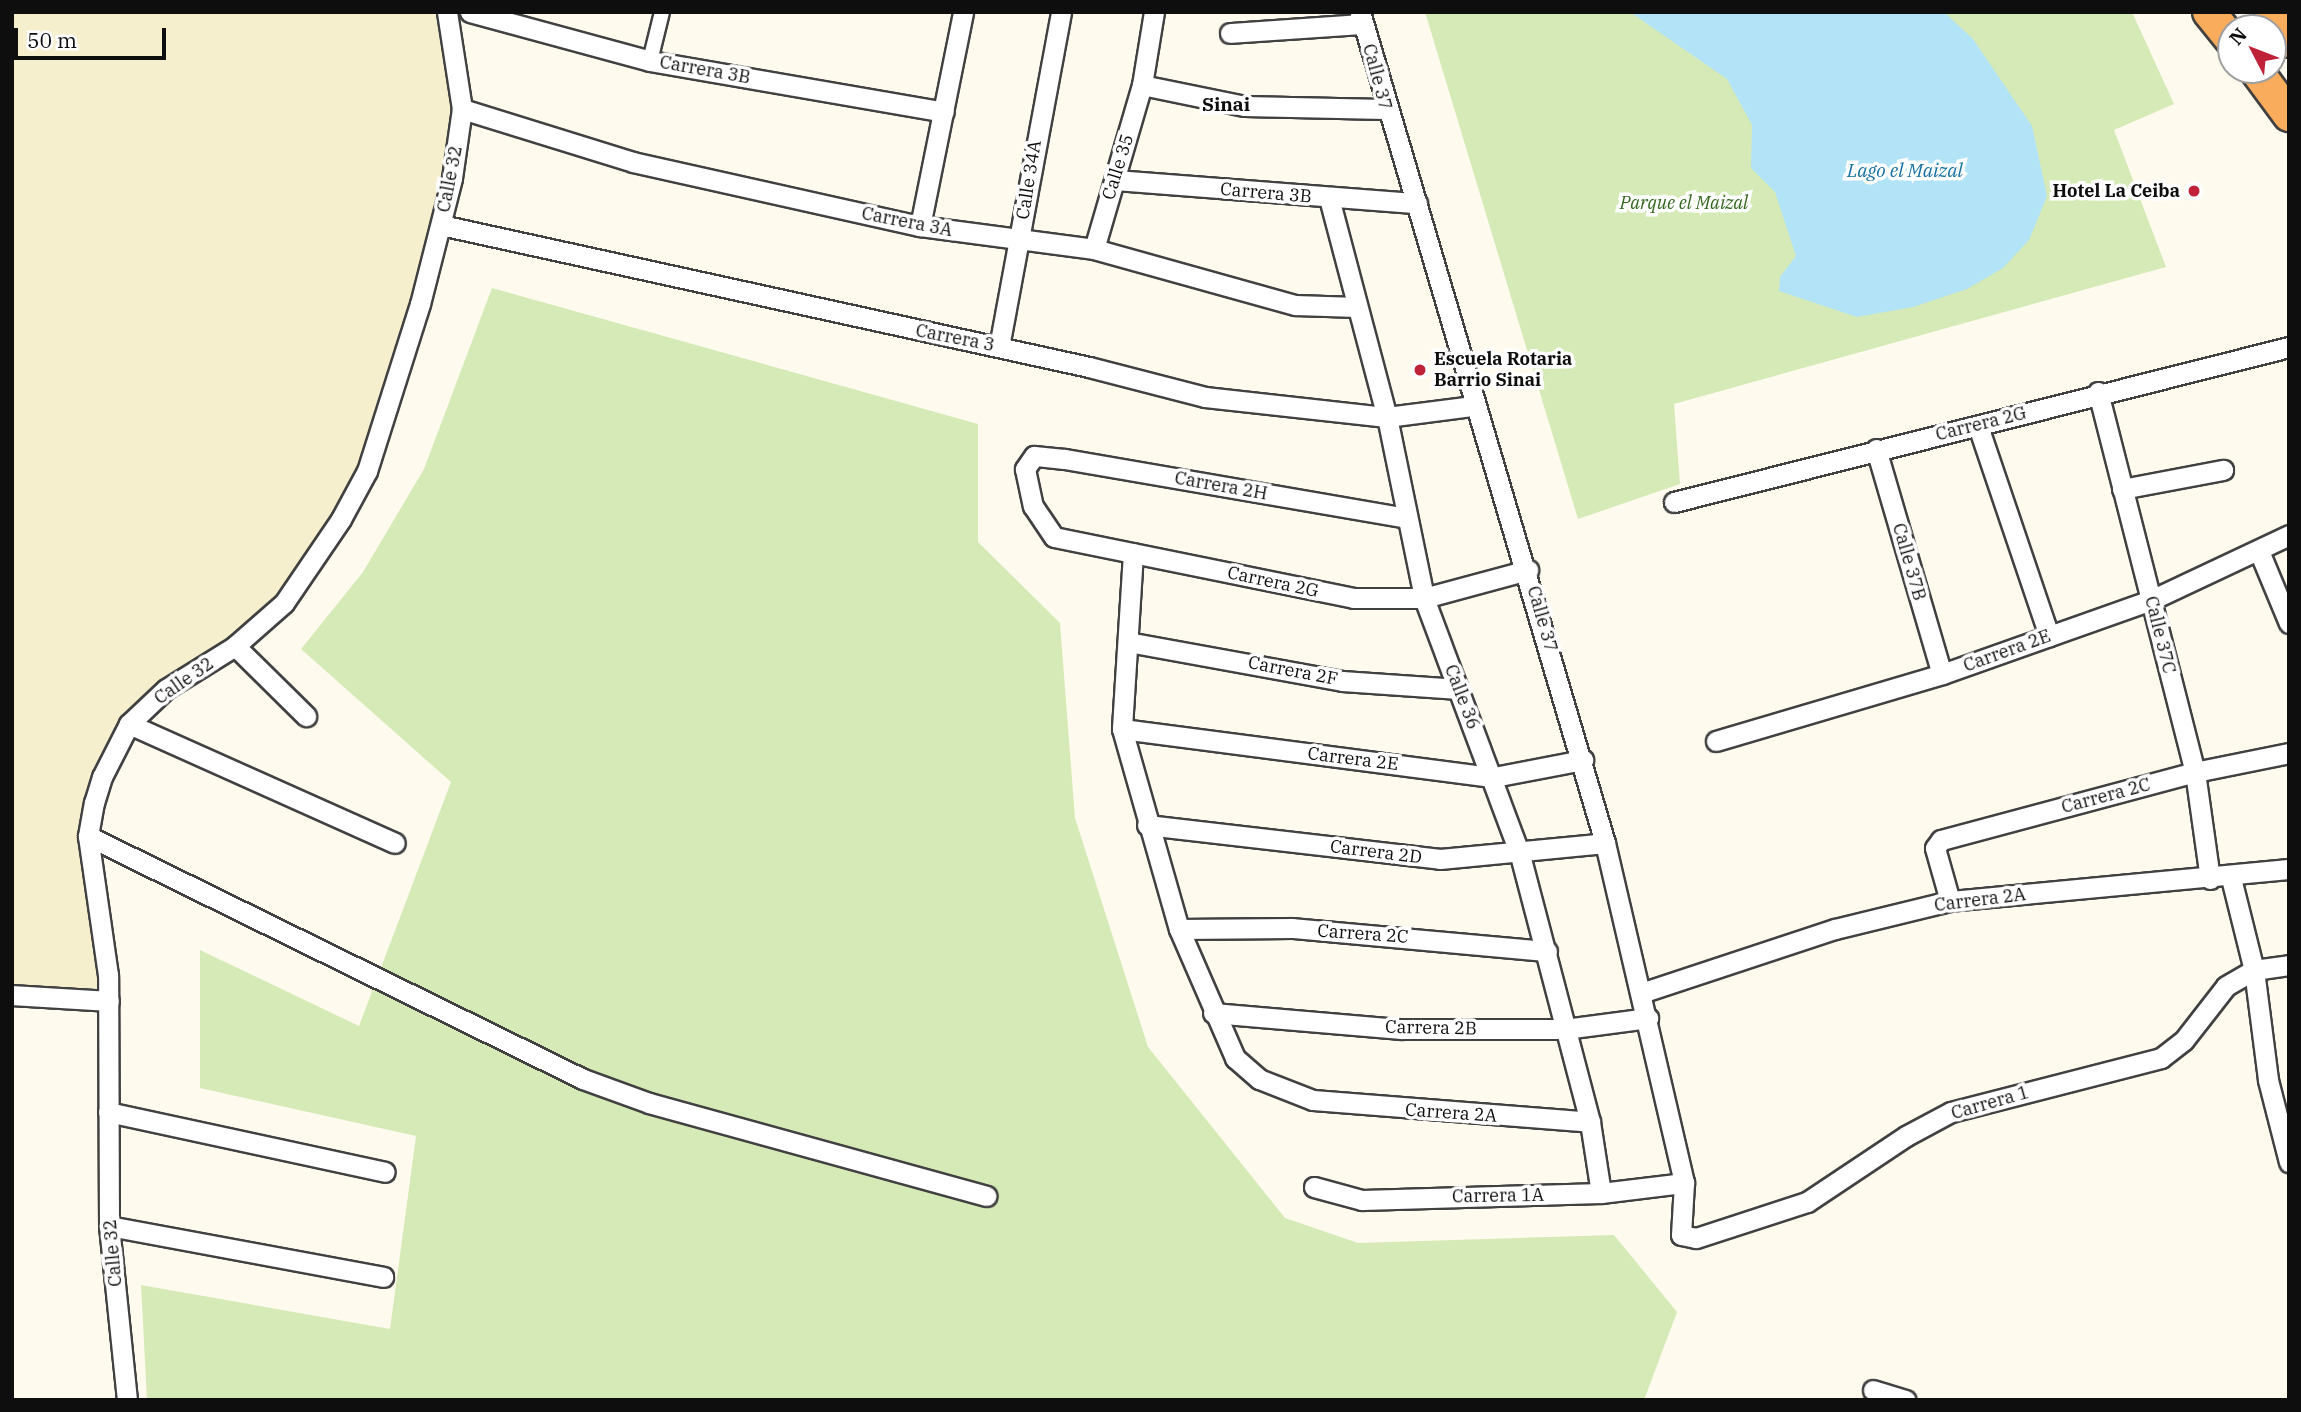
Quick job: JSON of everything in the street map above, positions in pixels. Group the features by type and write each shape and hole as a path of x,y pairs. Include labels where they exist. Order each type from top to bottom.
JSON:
{"highway":[{"path":"2271,12 2289,41"},
{"path":"2266,84 2289,115"}],"street":[{"name":"Calle 32","path":"127,1400 109,1226 109,1001 102,917 88,836 102,777 129,724 166,689 234,646 284,603 341,519 367,471 440,225 461,109 447,12"},
{"name":"Carrera 3B","path":"470,12 650,61 944,112"},
{"path":"650,61 662,12"},
{"path":"920,226 962,12"},
{"name":"Calle 34A","path":"999,347 1061,12"},
{"name":"Calle 35","path":"1094,249 1142,85 1154,12"},
{"path":"1230,33 1362,18"},
{"name":"Calle 37","path":"1362,18 1385,109 1417,204 1473,406 1528,570 1605,843 1648,1018 1684,1184 1681,1235"},
{"path":"1142,85 1244,106 1385,109"},
{"name":"Carrera 3A","path":"461,109 633,162 920,226 1019,243 1094,249 1295,305 1357,307"},
{"name":"Carrera 3B","path":"1115,180 1417,204"},
{"name":"Calle 36","path":"1329,198 1387,417 1424,598 1494,777 1520,855 1590,1122 1601,1193"},
{"name":"Carrera 3","path":"440,225 999,347 1205,397 1387,417 1473,406"},
{"name":"Carrera 2G","path":"1674,502 1876,449 1978,426 2098,392 2289,347"},
{"name":"Calle 37C","path":"2098,392 2195,772 2210,879"},
{"path":"1978,426 2049,636"},
{"name":"Calle 37B","path":"1876,449 1942,674"},
{"name":"Carrera 2G","path":"1034,456 1025,470 1033,506 1054,537 1353,598 1424,598 1528,570"},
{"name":"Carrera 2H","path":"1034,456 1406,518"},
{"path":"2122,489 2223,470"},
{"name":"Carrera 2E","path":"1716,741 1942,674 2151,600 2289,535"},
{"path":"2259,551 2289,623"},
{"name":"Carrera 2A","path":"1133,553 1122,729 1147,825 1179,929 1213,1013 1236,1058 1259,1079 1313,1100 1590,1122"},
{"name":"Carrera 2F","path":"1128,642 1342,681 1459,689"},
{"path":"234,646 306,716"},
{"path":"129,724 395,843"},
{"name":"Carrera 2E","path":"1122,729 1494,777 1583,760"},
{"name":"Carrera 2C","path":"1950,901 1936,855 1941,841 2195,772 2289,753"},
{"name":"Carrera 2D","path":"1147,825 1440,859 1520,855 1605,843"},
{"path":"88,836 583,1079 649,1104 986,1196"},
{"name":"Carrera 2A","path":"1641,993 1835,929 1950,901 2231,878 2289,869"},
{"path":"2231,878 2254,970 2268,1080 2289,1162"},
{"name":"Carrera 2C","path":"1179,929 1292,928 1547,951"},
{"name":"Carrera 1","path":"1681,1235 1696,1238 1807,1202 1906,1136 1951,1112 2161,1058 2184,1040 2215,997 2254,970 2289,965"},
{"path":"12,995 109,1001"},
{"name":"Carrera 2B","path":"1213,1013 1401,1029 1565,1029 1648,1018"},
{"path":"108,1112 385,1172"},
{"name":"Carrera 1A","path":"1314,1187 1362,1199 1601,1193 1684,1184"},
{"path":"109,1226 383,1277"},
{"path":"1873,1390 1905,1400"}],"shaded area":[{"path":"12,12 447,12 462,109 367,471 284,603 129,724 88,836 109,1001 12,995"}],"green space":[{"name":"Parque el Maizal","path":"1425,12 2132,12 2174,104 2114,130 2166,267 1674,404 1680,484 1578,519"},
{"path":"492,288 978,424 978,542 1060,623 1075,818 1148,1047 1285,1218 1358,1243 1614,1235 1677,1312 1644,1400 147,1400 141,1285 390,1329 416,1136 200,1088 200,950 359,1026 451,782 301,649 363,572 424,469"}],"water":[{"name":"Lago el Maizal","path":"1630,12 1944,12 1973,39 2032,126 2047,196 2029,240 2003,268 1967,289 1913,307 1857,317 1779,291 1780,277 1796,256 1775,192 1751,168 1752,125 1727,79"}],"place":[{"name":"Hotel La Ceiba","path":"2194,191"},
{"name":"Escuela Rotaria Barrio Sinai","path":"1420,370"}],"district":[{"name":"Sinai","path":"1226,105"}]}
